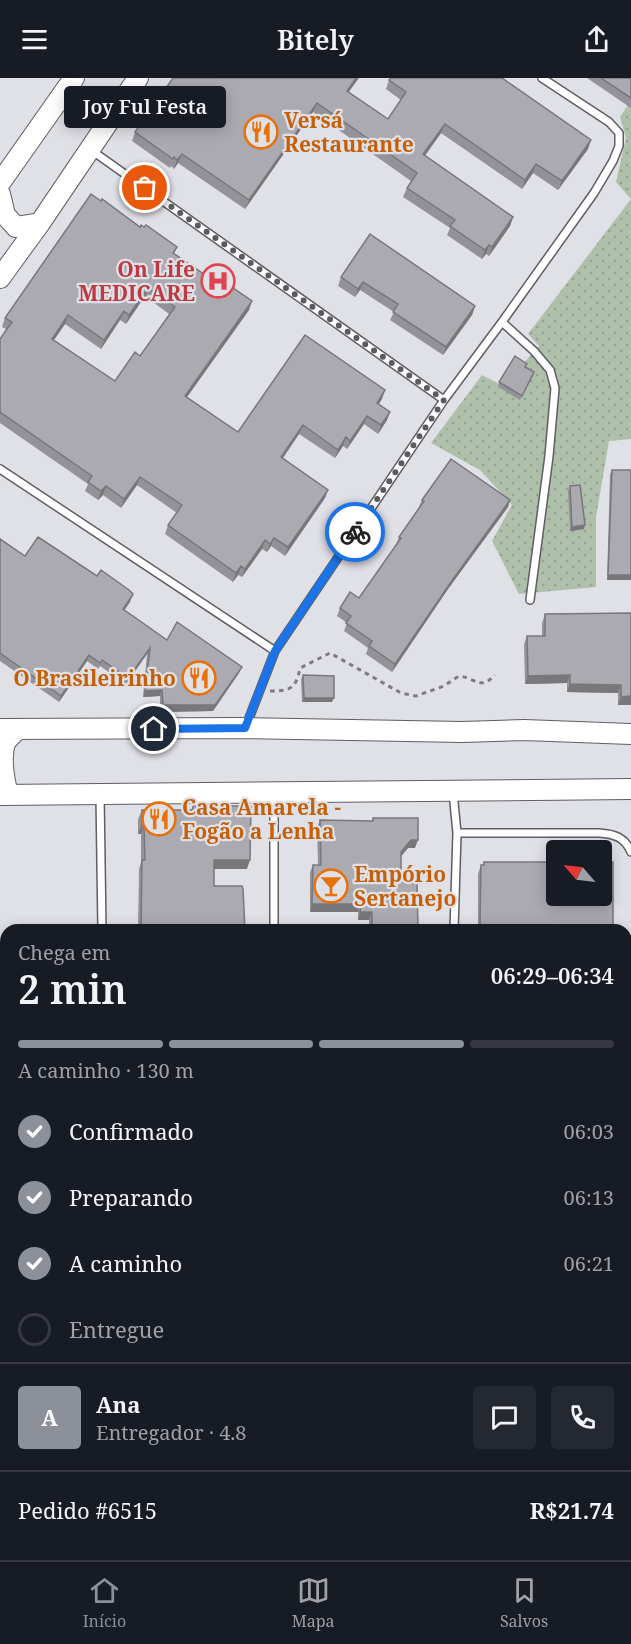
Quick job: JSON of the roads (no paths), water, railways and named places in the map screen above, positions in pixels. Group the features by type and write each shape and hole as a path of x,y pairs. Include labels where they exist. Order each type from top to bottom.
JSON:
{"main road":[{"path":"0,183 74,78"},
{"path":"1,272 40,223 138,78"},
{"path":"0,194 5,215 16,227 40,223"},
{"path":"631,734 524,730 462,732 245,728 9,729 2,756 4,795 631,789"}],"lane":[{"path":"245,728 275,651 444,400 594,193 614,161 619,133 609,123 542,78"},
{"path":"89,148 444,400"},
{"path":"502,322 534,351 550,370 555,388 548,466 530,600"},
{"path":"0,470 275,651"},
{"path":"453,790 457,833 454,924"},
{"path":"274,791 274,924"},
{"path":"100,795 102,924"},
{"path":"457,833 599,832 621,837 631,852"}],"place":[{"name":"Versá Restaurante","path":"261,132"},
{"name":"Joy Ful Festa","path":"145,188"},
{"name":"On Life MEDICARE","path":"218,281"},
{"name":"O Brasileirinho","path":"199,678"},
{"name":"Casa Amarela - Fogão a Lenha","path":"159,819"},
{"name":"Empório Sertanejo","path":"331,886"}]}
